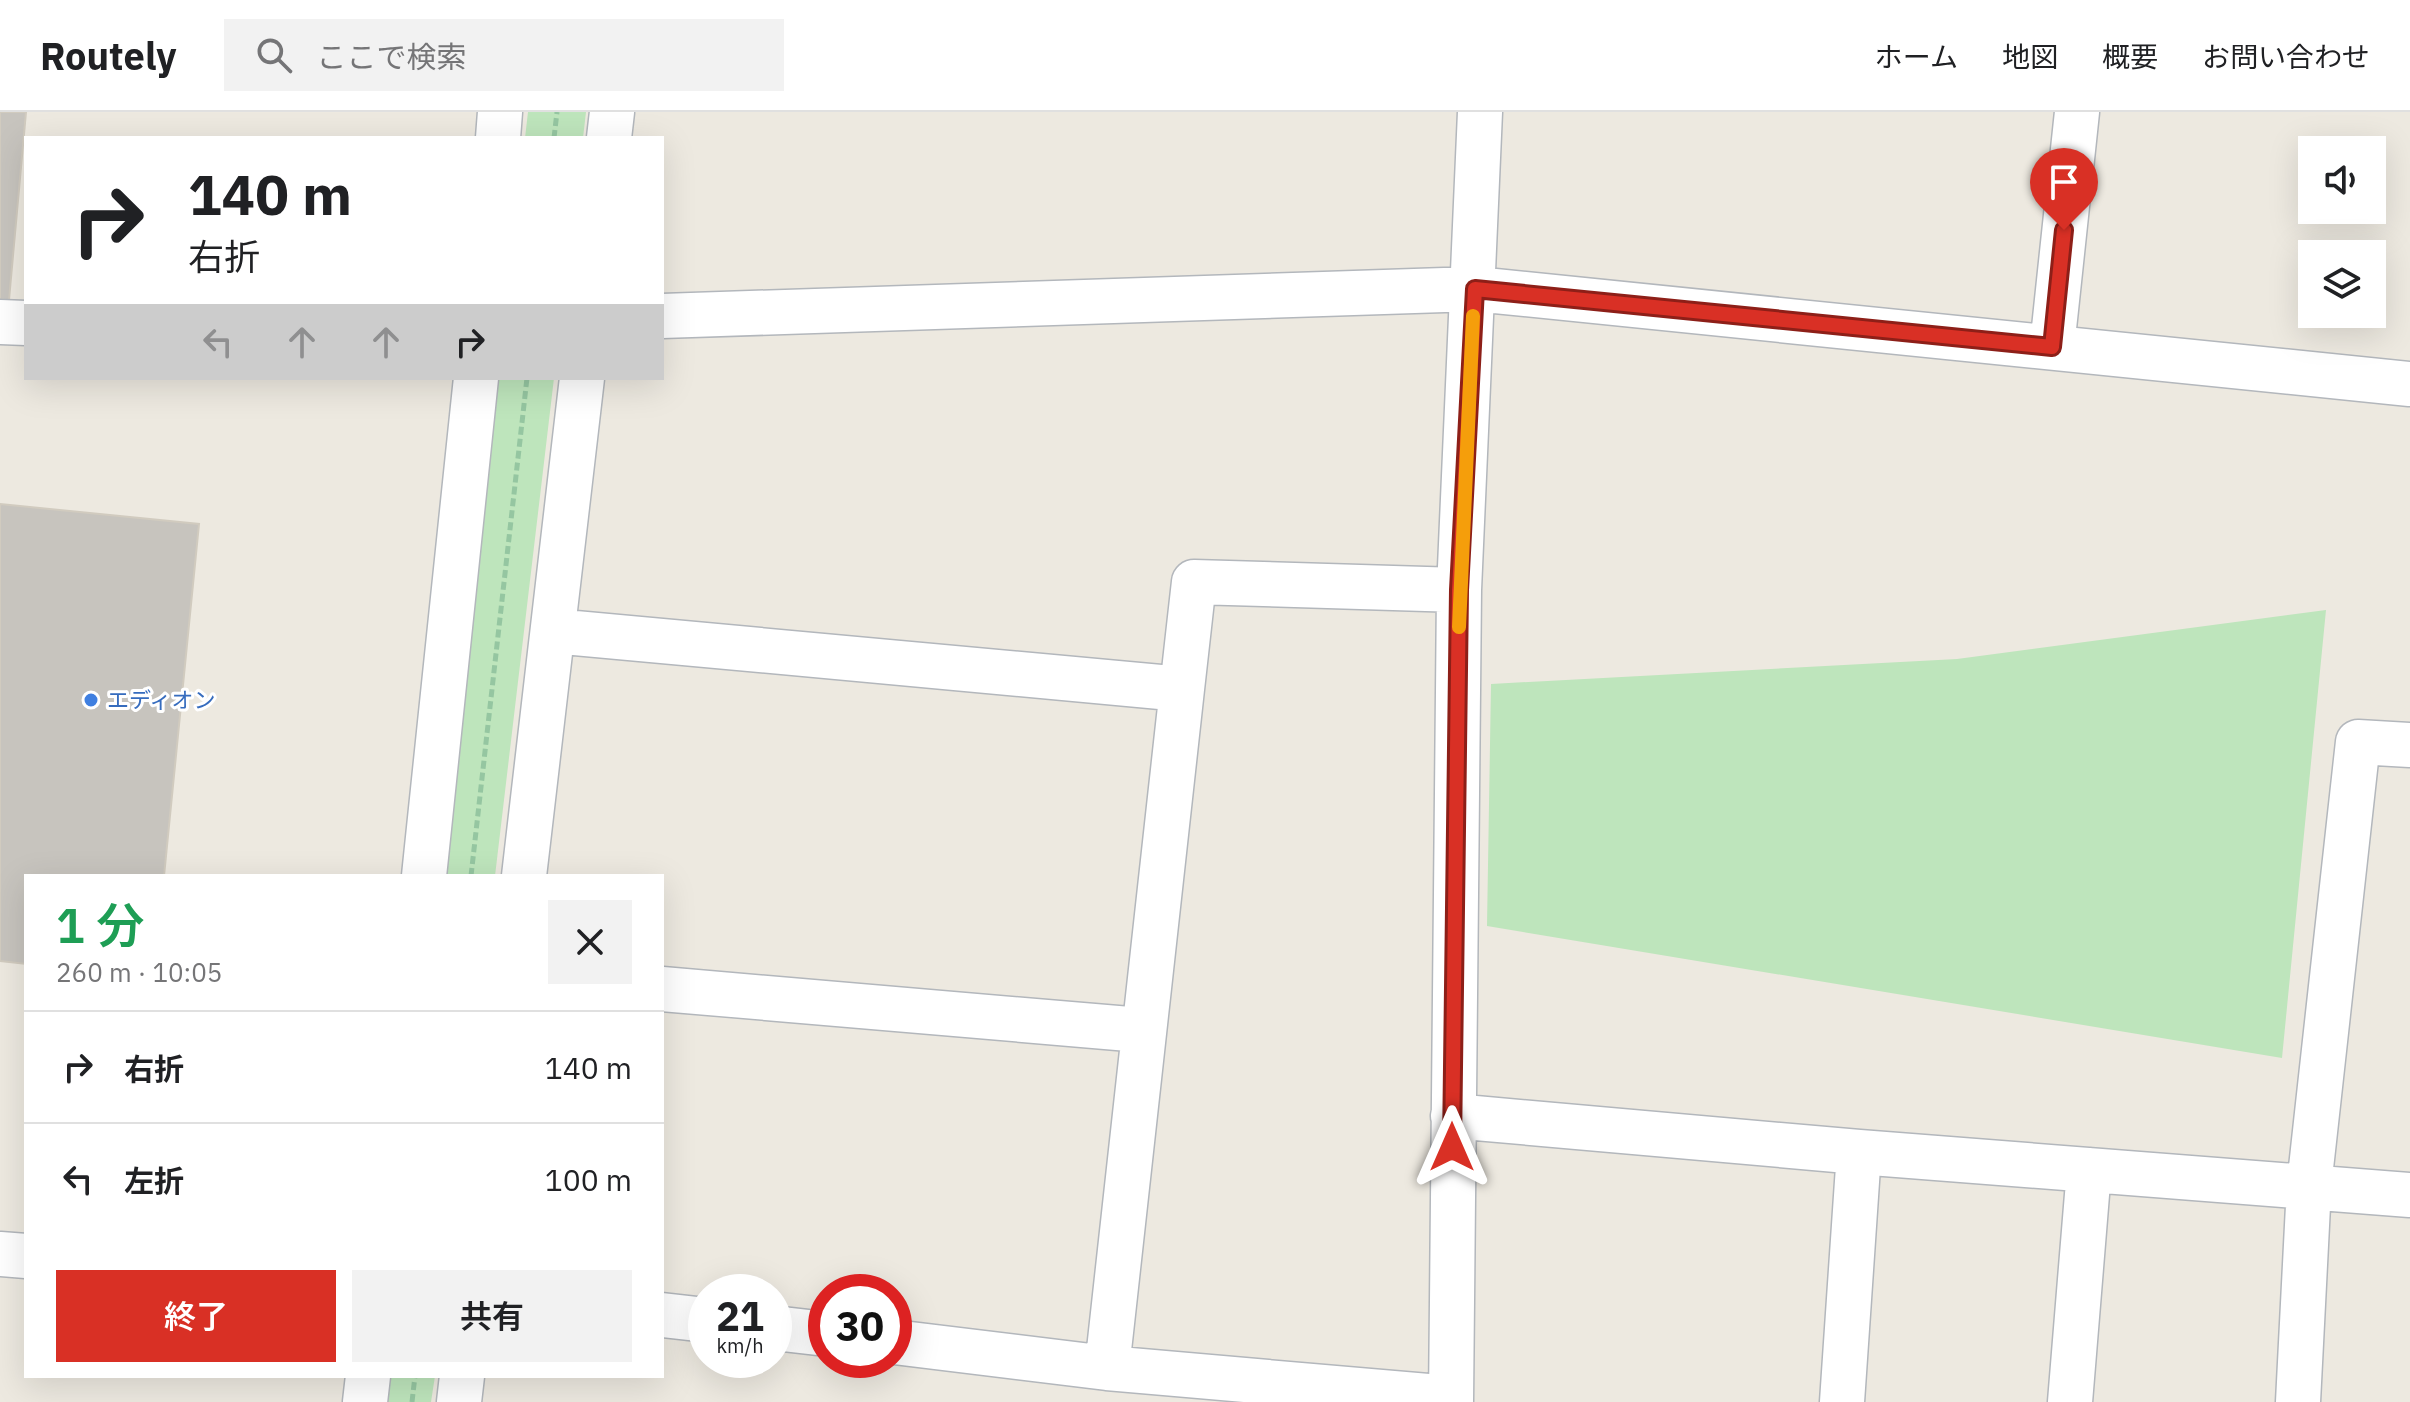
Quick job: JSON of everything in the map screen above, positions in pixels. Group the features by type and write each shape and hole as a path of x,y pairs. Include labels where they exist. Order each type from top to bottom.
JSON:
{"street":[{"path":"498,136 500,112"},
{"path":"609,136 612,112"},
{"path":"912,1344 1107,1368 1451,1400 1459,590 1475,289 1480,112"},
{"path":"2052,347 2077,112"},
{"path":"664,316 1475,289 2410,384"},
{"path":"0,322 24,323"},
{"path":"424,874 476,380"},
{"path":"524,874 582,380"},
{"path":"1107,1368 1141,1030 1194,582 1459,590"},
{"path":"553,631 1182,689"},
{"path":"2298,1402 2309,1186 2358,742 2410,745"},
{"path":"664,989 1141,1030"},
{"path":"1453,1116 1859,1152 2410,1195"},
{"path":"1842,1402 1859,1152"},
{"path":"2070,1402 2089,1170"},
{"path":"0,1254 24,1256"},
{"path":"664,1315 688,1318"},
{"path":"365,1402 368,1378"},
{"path":"459,1402 462,1378"}],"path":[{"path":"554,136 557,112"},
{"path":"471,874 527,380"},
{"path":"412,1402 415,1378"}],"green space":[{"path":"528,112 586,112 583,136 525,136"},
{"path":"499,380 554,380 495,874 445,874"},
{"path":"2326,610 2282,1058 1487,926 1491,684 1957,659"},
{"path":"391,1378 435,1378 431,1402 388,1402"}],"building":[{"path":"0,112 26,112 9,300 0,299"},
{"name":"エディオン","path":"0,504 199,524 164,874 24,874 24,964 0,961"}],"slow traffic":[{"path":"1459,627 1473,316"}],"place":[{"name":"エディオン","path":"91,700"}],"route":[{"path":"1452,1147 1459,590 1475,289 2052,347 2064,230"}]}
